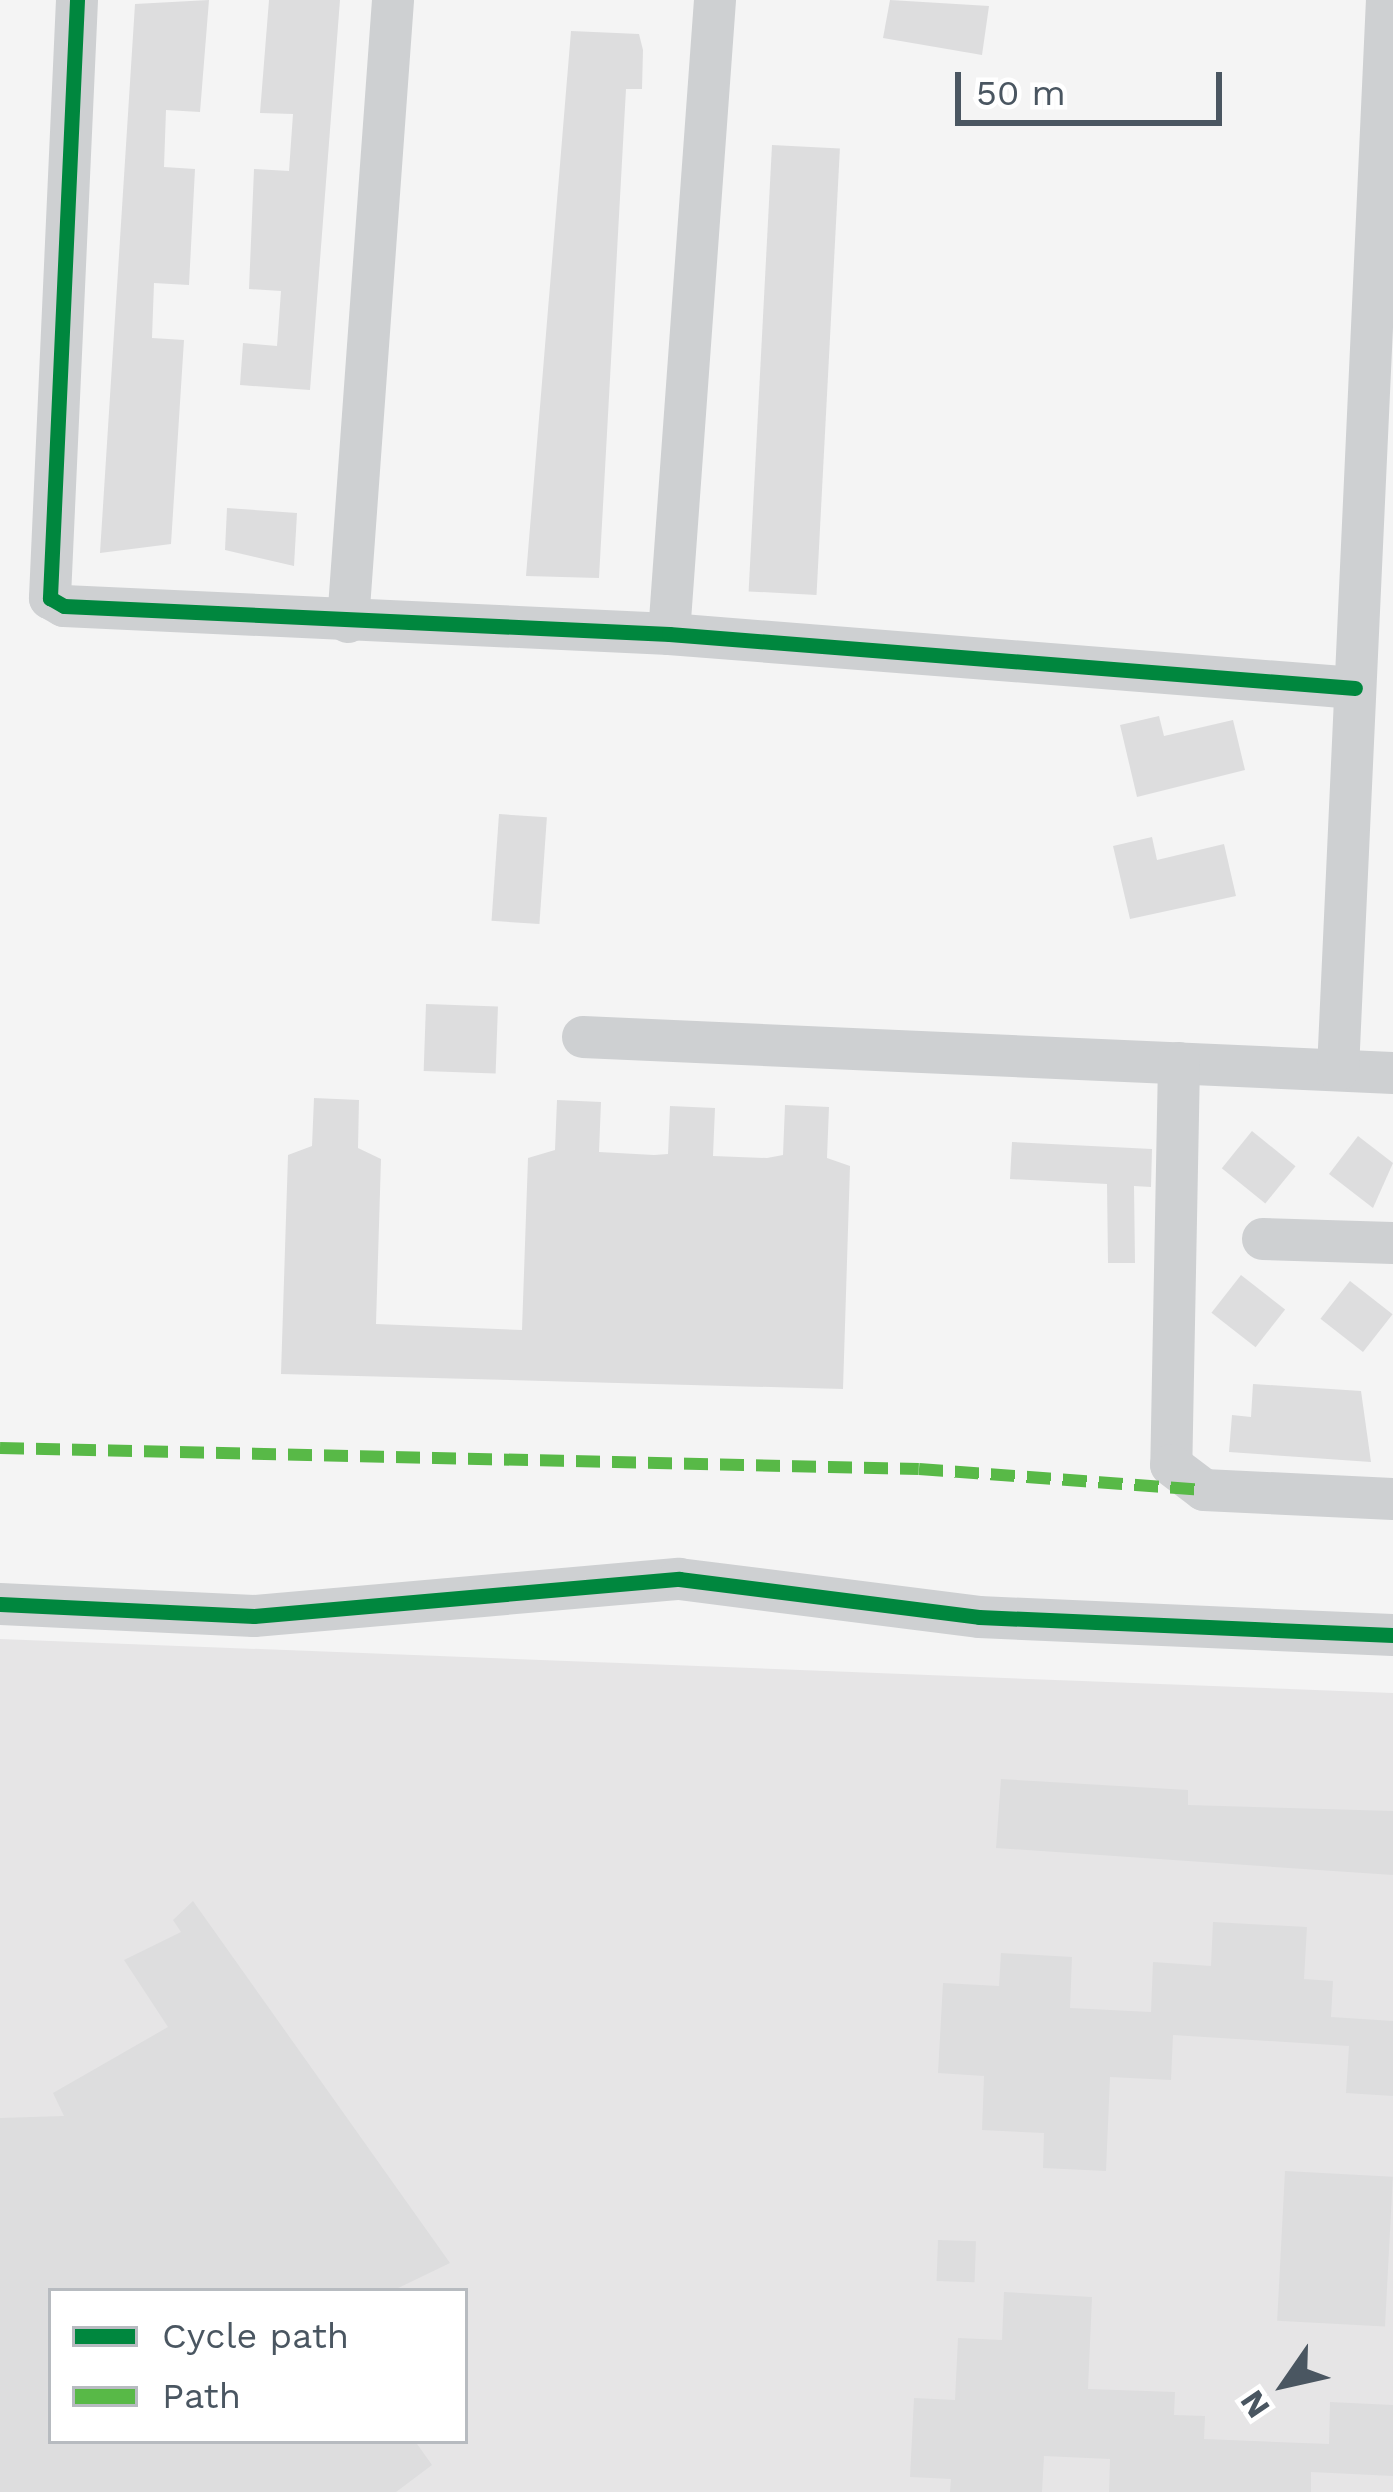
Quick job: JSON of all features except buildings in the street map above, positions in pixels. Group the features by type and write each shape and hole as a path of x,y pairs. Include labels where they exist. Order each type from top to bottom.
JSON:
{"street":[{"path":"76,0 50,598 348,622 669,634 1355,688"},
{"path":"348,622 393,0"},
{"path":"669,634 715,0"},
{"path":"1338,1070 1387,0"},
{"path":"583,1037 1393,1073"},
{"path":"1179,1063 1171,1465 1204,1490 1393,1499"},
{"path":"1263,1239 1393,1243"},
{"path":"0,1604 254,1616 679,1579 979,1617 1393,1635"}],"shaded area":[{"path":"0,1639 1393,1693 1393,2492 0,2492"}],"marked path":[{"path":"0,1448 919,1469 1204,1490"}],"cycle path":[{"path":"77,0 50,598 64,606 669,634 1355,688"},
{"path":"0,1604 254,1616 679,1579 979,1617 1393,1635"}]}
